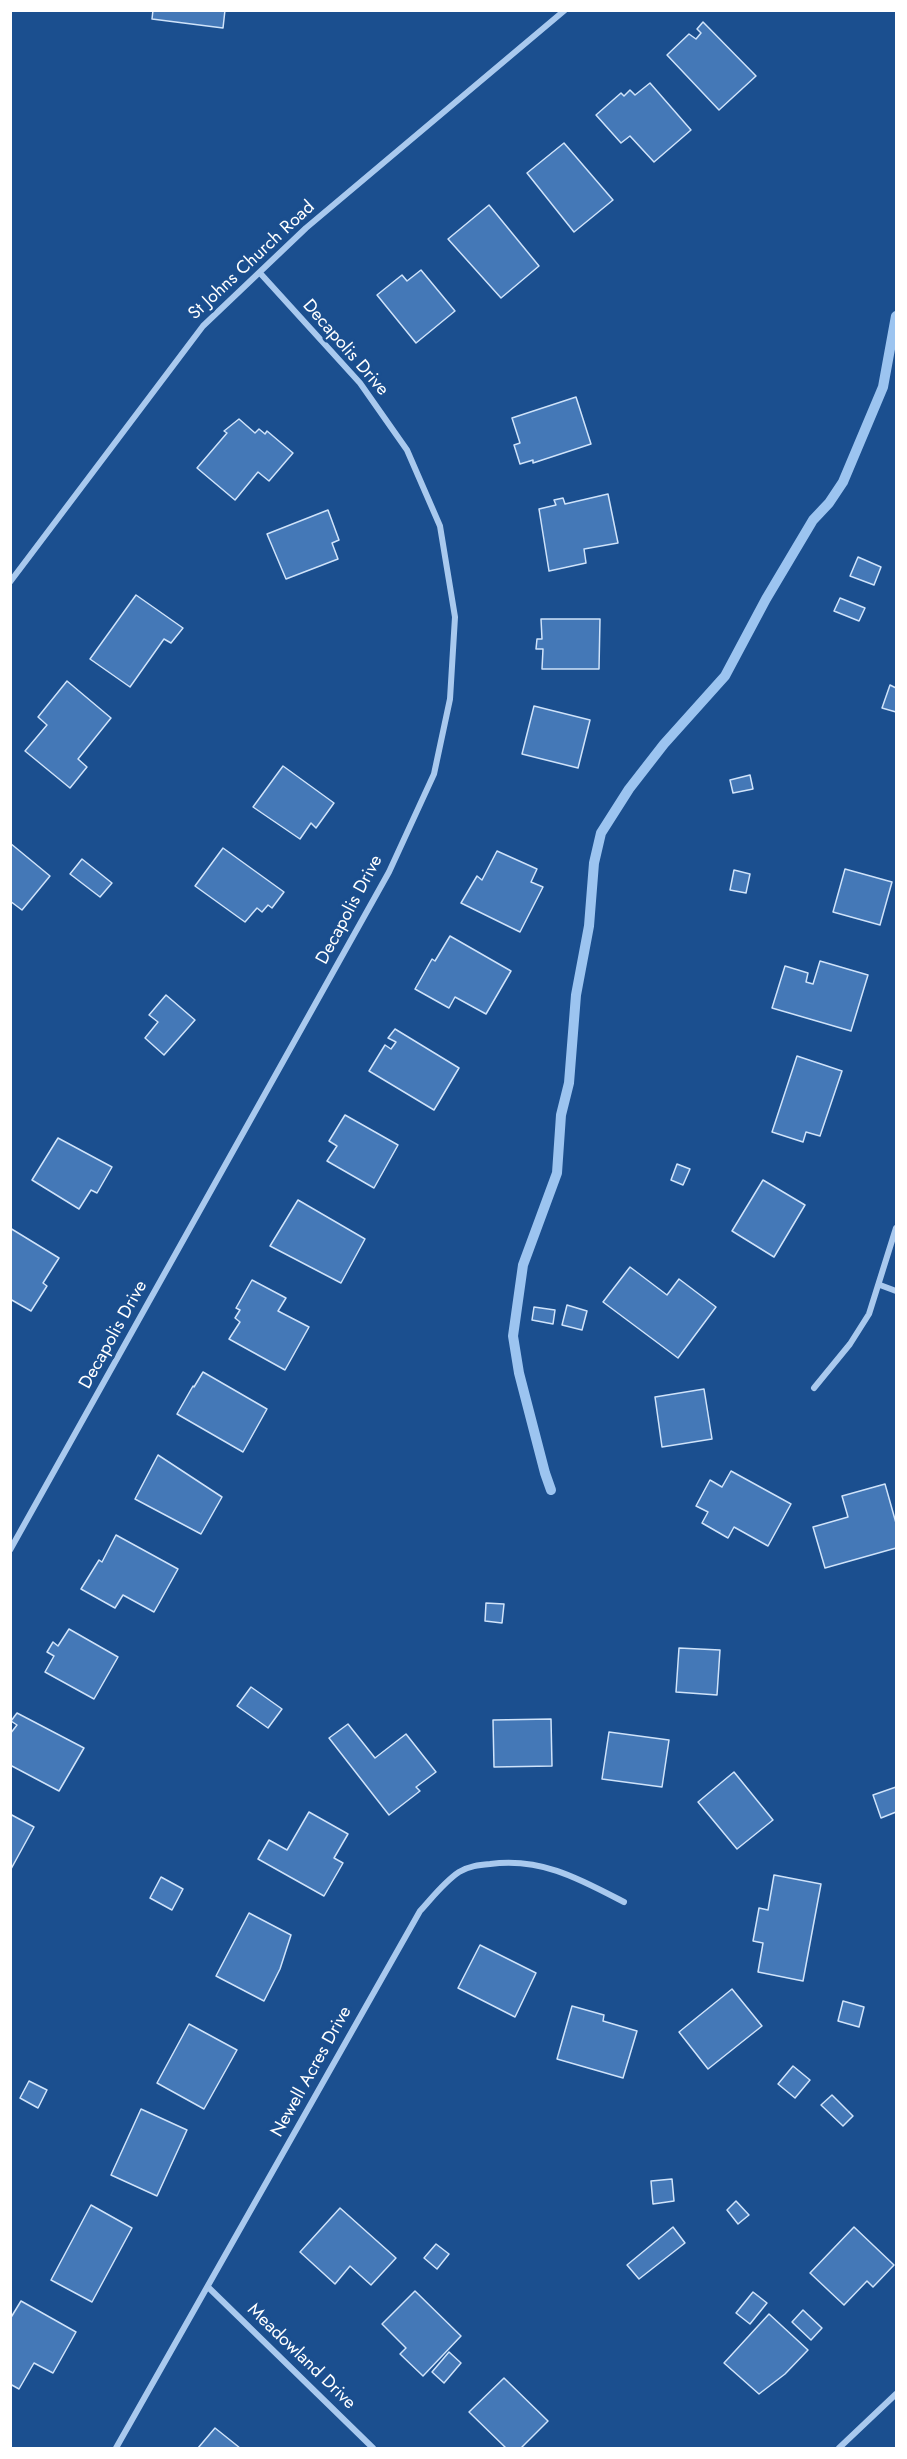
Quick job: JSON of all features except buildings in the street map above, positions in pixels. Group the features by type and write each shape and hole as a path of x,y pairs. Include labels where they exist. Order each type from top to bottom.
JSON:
{"street":[{"name":"St Johns Church Road","path":"10,582 202,326 306,228 565,10"},
{"name":"Decapolis Drive","path":"10,1550 388,872 434,774 450,699 455,617 444,549 440,526 407,450 360,382 260,273"},
{"path":"814,1388 850,1344 870,1314 897,1228"},
{"path":"880,1285 897,1291"},
{"name":"Newell Acres Drive","path":"116,2448 420,1911 437,1891 457,1873 469,1867 511,1861 537,1864 581,1879 624,1902"},
{"name":"Meadowland Drive","path":"208,2288 373,2448"},
{"path":"839,2448 897,2394"}],"waterway":[{"path":"551,1490 519,1373 513,1336 523,1265 557,1173 561,1115 569,1083 576,995 589,926 594,863 601,833 629,789 664,744 725,676 766,599 813,520 829,503 843,482 883,387 896,316"}]}
